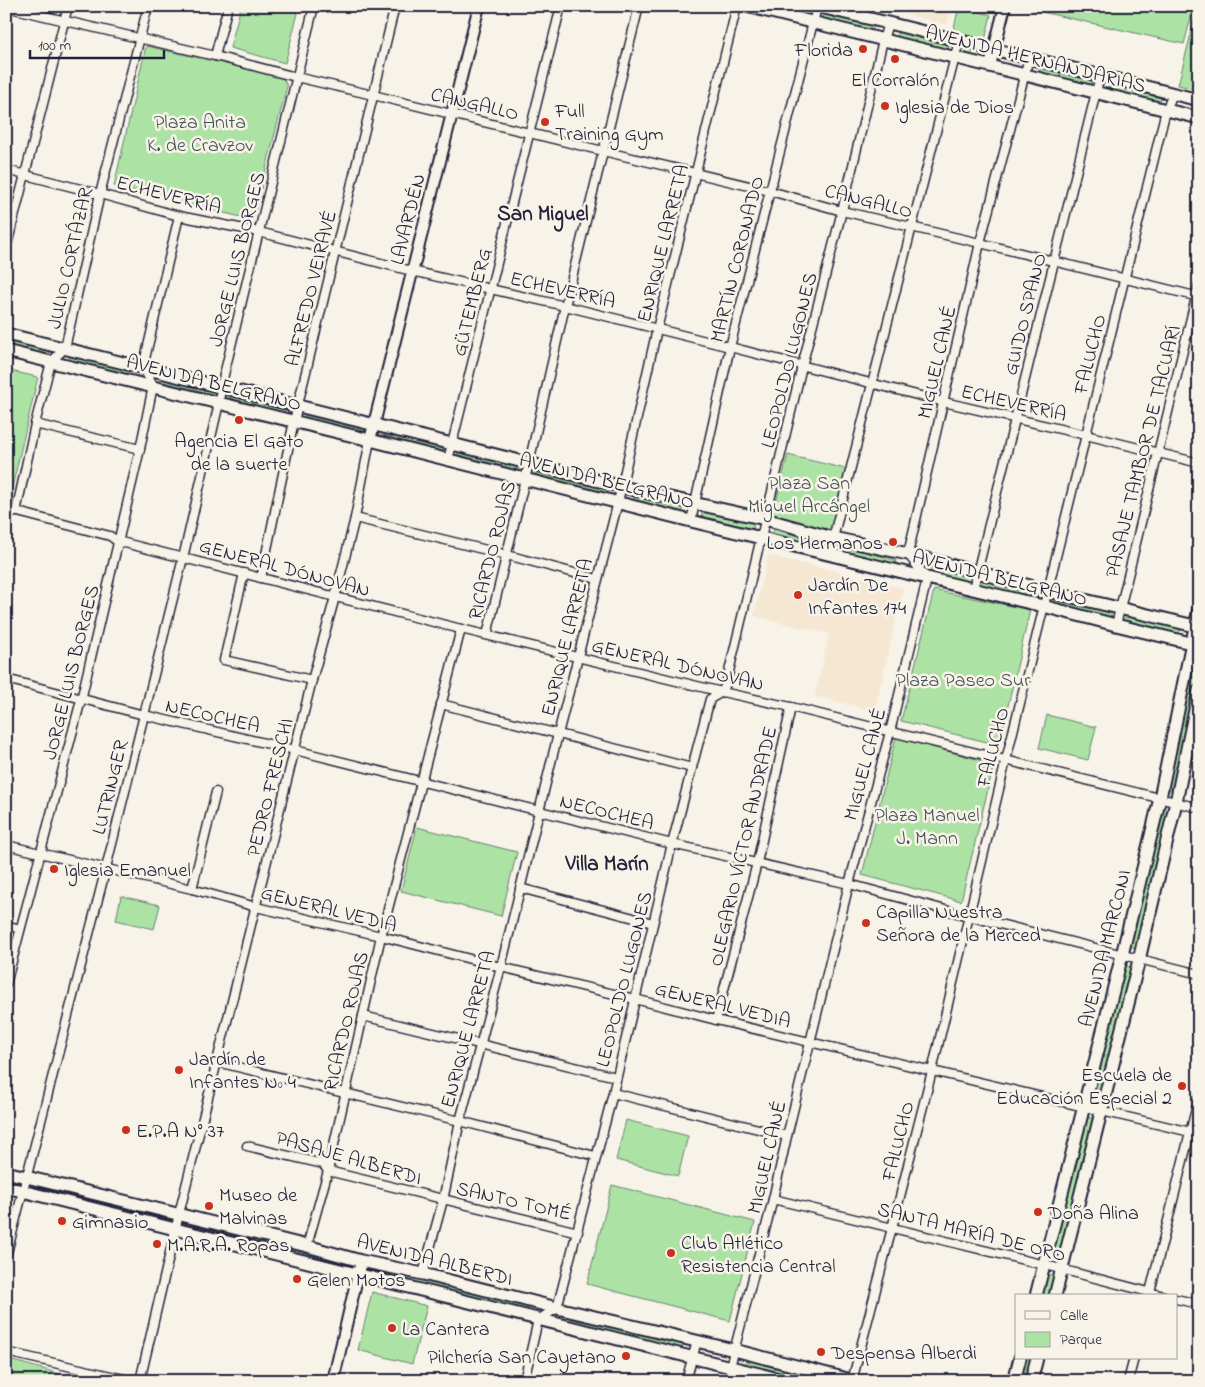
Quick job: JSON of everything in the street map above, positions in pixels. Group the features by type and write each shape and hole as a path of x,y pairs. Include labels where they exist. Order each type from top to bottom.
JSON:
{"main road":[{"name":"AVENIDA HERNANDARIAS","path":"747,6 1199,118"},
{"name":"AVENIDA HERNANDARIAS","path":"817,6 1199,100"},
{"name":"AVENIDA BELGRANO","path":"6,334 695,504 765,519 833,538 908,554 1197,627"},
{"name":"AVENIDA BELGRANO","path":"6,351 1195,644"},
{"name":"AVENIDA MARCONI","path":"1037,1294 1160,798 1195,644 1199,608"},
{"name":"AVENIDA MARCONI","path":"1056,1294 1139,960 1176,802 1199,690"},
{"name":"AVENIDA ALBERDI","path":"6,1172 308,1246 361,1261 422,1274 853,1380"},
{"name":"AVENIDA ALBERDI","path":"6,1187 787,1381"},
{"path":"1014,1381 1019,1360"},
{"path":"1031,1381 1036,1360"}],"street":[{"path":"6,249 68,6"},
{"name":"JULIO CORTÁZAR","path":"51,362 65,348 100,194 148,6"},
{"path":"215,56 228,6"},
{"name":"JORGE LUIS BORGES","path":"219,403 221,387 314,6"},
{"name":"ALFREDO VEIRAVÉ","path":"261,578 294,421 395,6"},
{"name":"LAVARDÉN","path":"370,440 479,6"},
{"name":"GÜTEMBERG","path":"448,460 561,6"},
{"name":"RICARDO ROJAS","path":"487,635 639,6"},
{"name":"ENRIQUE LARRETA","path":"422,1274 501,967 538,810 622,486 657,329 737,6"},
{"name":"MARTÍN CORONADO","path":"691,521 730,347 817,6"},
{"path":"990,66 1004,6"},
{"name":"CANGALLO","path":"6,7 529,132 770,191 842,211 1197,297"},
{"name":"LEOPOLDO LUGONES","path":"557,1308 613,1093 672,844 710,699 722,692 726,684 802,366 888,23"},
{"path":"829,554 959,41"},
{"name":"MIGUEL CANÉ","path":"908,554 980,243 1029,58"},
{"name":"GUIDO SPANO","path":"973,589 1100,76"},
{"name":"FALUCHO","path":"853,1380 932,1071 1043,606 1166,110 1172,94"},
{"name":"ECHEVERRÍA","path":"6,170 179,216 259,232 412,271 565,306 944,402 1199,463"},
{"path":"153,386 143,367 179,216"},
{"name":"PASAJE TAMBOR DE TACUARÍ","path":"1116,625 1199,285"},
{"path":"16,512 51,362"},
{"name":"JORGE LUIS BORGES","path":"6,984 81,700 153,386"},
{"name":"LUTRINGER","path":"6,1257 106,868 183,558 219,403"},
{"path":"35,424 140,449"},
{"name":"PEDRO FRESCHI","path":"140,1381 175,1229 312,680 355,518 370,440"},
{"name":"GENERAL DÓNOVAN","path":"6,510 110,536 118,541 461,629 791,707 1199,808"},
{"path":"355,518 597,579"},
{"path":"908,554 927,579"},
{"path":"244,573 224,660 312,680"},
{"name":"MIGUEL CANÉ","path":"730,1367 927,579"},
{"name":"RICARDO ROJAS","path":"308,1246 328,1171 380,936 461,629"},
{"name":"NECOCHEA","path":"6,679 81,700 295,750 672,844 850,884 968,916 1199,974"},
{"path":"441,704 692,768"},
{"name":"OLEGARIO VÍCTOR ANDRADE","path":"716,1020 757,863 791,707"},
{"path":"192,890 216,792"},
{"name":"GENERAL VEDIA","path":"6,845 106,868 256,907 716,1020 1199,1134"},
{"path":"520,888 653,923"},
{"path":"6,925 20,929"},
{"path":"363,1016 616,1077"},
{"path":"217,1062 596,1156"},
{"path":"613,1093 787,1136"},
{"path":"1150,1294 1199,1097"},
{"name":"PASAJE ALBERDI","path":"247,1146 323,1164 328,1171 442,1200"},
{"name":"SANTA MARÍA DE ORO","path":"773,1199 1062,1269 1150,1294"},
{"name":"SANTO TOMÉ","path":"442,1200 578,1232"},
{"path":"333,1381 361,1261"},
{"path":"1178,1299 1199,1304"},
{"path":"524,1381 538,1320 557,1308"},
{"path":"686,1381 696,1342"},
{"path":"6,1352 133,1381"},
{"path":"1128,1381 1133,1360"}],"shaded area":[{"path":"874,6 952,6 947,25"},
{"path":"768,555 903,588 875,711 815,696 829,634 754,616"}],"green space":[{"path":"241,6 274,6 298,13 285,63 230,48"},
{"path":"769,6 793,6 810,10 809,16"},
{"path":"959,6 991,15 985,40 953,32"},
{"path":"1034,6 1194,6 1184,44 1033,10"},
{"path":"1199,6 1199,90 1178,85"},
{"path":"823,13 874,25 872,31 821,19"},
{"path":"898,32 949,44 948,50 897,38"},
{"name":"Plaza Anita K. de Cravzov","path":"146,46 282,76 287,86 253,220 114,186"},
{"path":"968,48 984,53 982,58 966,54"},
{"path":"1040,68 1092,81 1090,87 1039,74"},
{"path":"1110,84 1161,98 1159,104 1108,90"},
{"path":"6,339 50,351 49,357 6,346"},
{"path":"71,354 129,368 128,375 69,360"},
{"path":"6,370 38,377 11,492 6,490"},
{"path":"161,377 215,391 214,397 159,384"},
{"path":"231,395 289,410 287,416 229,401"},
{"path":"306,414 365,428 363,435 305,420"},
{"path":"385,432 443,447 442,453 384,439"},
{"path":"459,450 517,465 516,472 457,457"},
{"name":"Plaza San Miguel Arcángel","path":"788,455 846,469 831,532 772,517"},
{"path":"537,471 609,488 608,494 536,477"},
{"path":"634,496 683,507 683,511 634,501"},
{"path":"703,512 754,523 753,529 702,517"},
{"path":"774,529 825,542 824,548 772,534"},
{"path":"837,545 896,560 895,567 835,552"},
{"path":"932,566 972,576 970,584 931,574"},
{"path":"981,577 1040,592 1038,599 979,585"},
{"name":"Plaza Paseo Sur","path":"934,590 1030,610 999,745 901,721"},
{"path":"1052,596 1112,611 1110,618 1050,604"},
{"path":"1121,613 1181,628 1179,634 1120,620"},
{"path":"1196,652 1199,653 1199,679 1175,791 1166,789"},
{"path":"1047,715 1096,727 1088,760 1039,748"},
{"name":"Plaza Manuel J. Mann","path":"896,737 994,764 961,901 862,875"},
{"path":"1163,809 1169,811 1136,948 1129,946"},
{"path":"417,827 517,852 501,916 401,891"},
{"path":"121,896 160,905 154,929 116,920"},
{"path":"1124,965 1131,967 1099,1099 1092,1097"},
{"path":"1088,1117 1095,1119 1060,1254 1052,1252"},
{"path":"626,1120 688,1136 678,1176 616,1160"},
{"name":"Club Atlético Resistencia Central","path":"612,1185 755,1222 730,1321 587,1284"},
{"path":"37,1186 168,1219 166,1224 35,1191"},
{"path":"192,1222 346,1261 344,1266 191,1228"},
{"path":"374,1268 528,1306 526,1312 372,1273"},
{"path":"1048,1274 1054,1276 1050,1294 1043,1294"},
{"name":"La Cantera","path":"372,1292 427,1306 412,1364 358,1350"},
{"path":"571,1317 683,1344 682,1350 570,1323"},
{"path":"747,1358 835,1381 811,1381 746,1364"},
{"path":"6,1359 79,1379 78,1381 6,1381"},
{"path":"1024,1360 1031,1360 1026,1381 1019,1381"}],"place":[{"name":"Florida","path":"863,49"},
{"name":"El Corralón","path":"895,59"},
{"name":"Iglesia de Dios","path":"885,106"},
{"name":"Full Training Gym","path":"545,122"},
{"name":"Agencia El Gato de la suerte","path":"239,420"},
{"name":"Los Hermanos","path":"893,542"},
{"name":"Jardín De Infantes 174","path":"798,595"},
{"name":"Iglesia Emanuel","path":"54,869"},
{"name":"Capilla Nuestra Señora de la Merced","path":"866,923"},
{"name":"Jardín de Infantes Nº 4","path":"179,1070"},
{"name":"Escuela de Educación Especial 2","path":"1182,1086"},
{"name":"E.P.A N° 37","path":"126,1130"},
{"name":"Museo de Malvinas","path":"209,1206"},
{"name":"Doña Alina","path":"1038,1212"},
{"name":"Gimnasio","path":"62,1221"},
{"name":"M.A.R.A. Ropas","path":"157,1244"},
{"name":"Club Atlético Resistencia Central","path":"671,1253"},
{"name":"Gelen Motos","path":"297,1279"},
{"name":"La Cantera","path":"392,1328"},
{"name":"Despensa Alberdi","path":"821,1352"},
{"name":"Pilchería San Cayetano","path":"626,1356"}],"district":[{"name":"San Miguel","path":"543,213"},
{"name":"Villa Marín","path":"607,863"}]}
